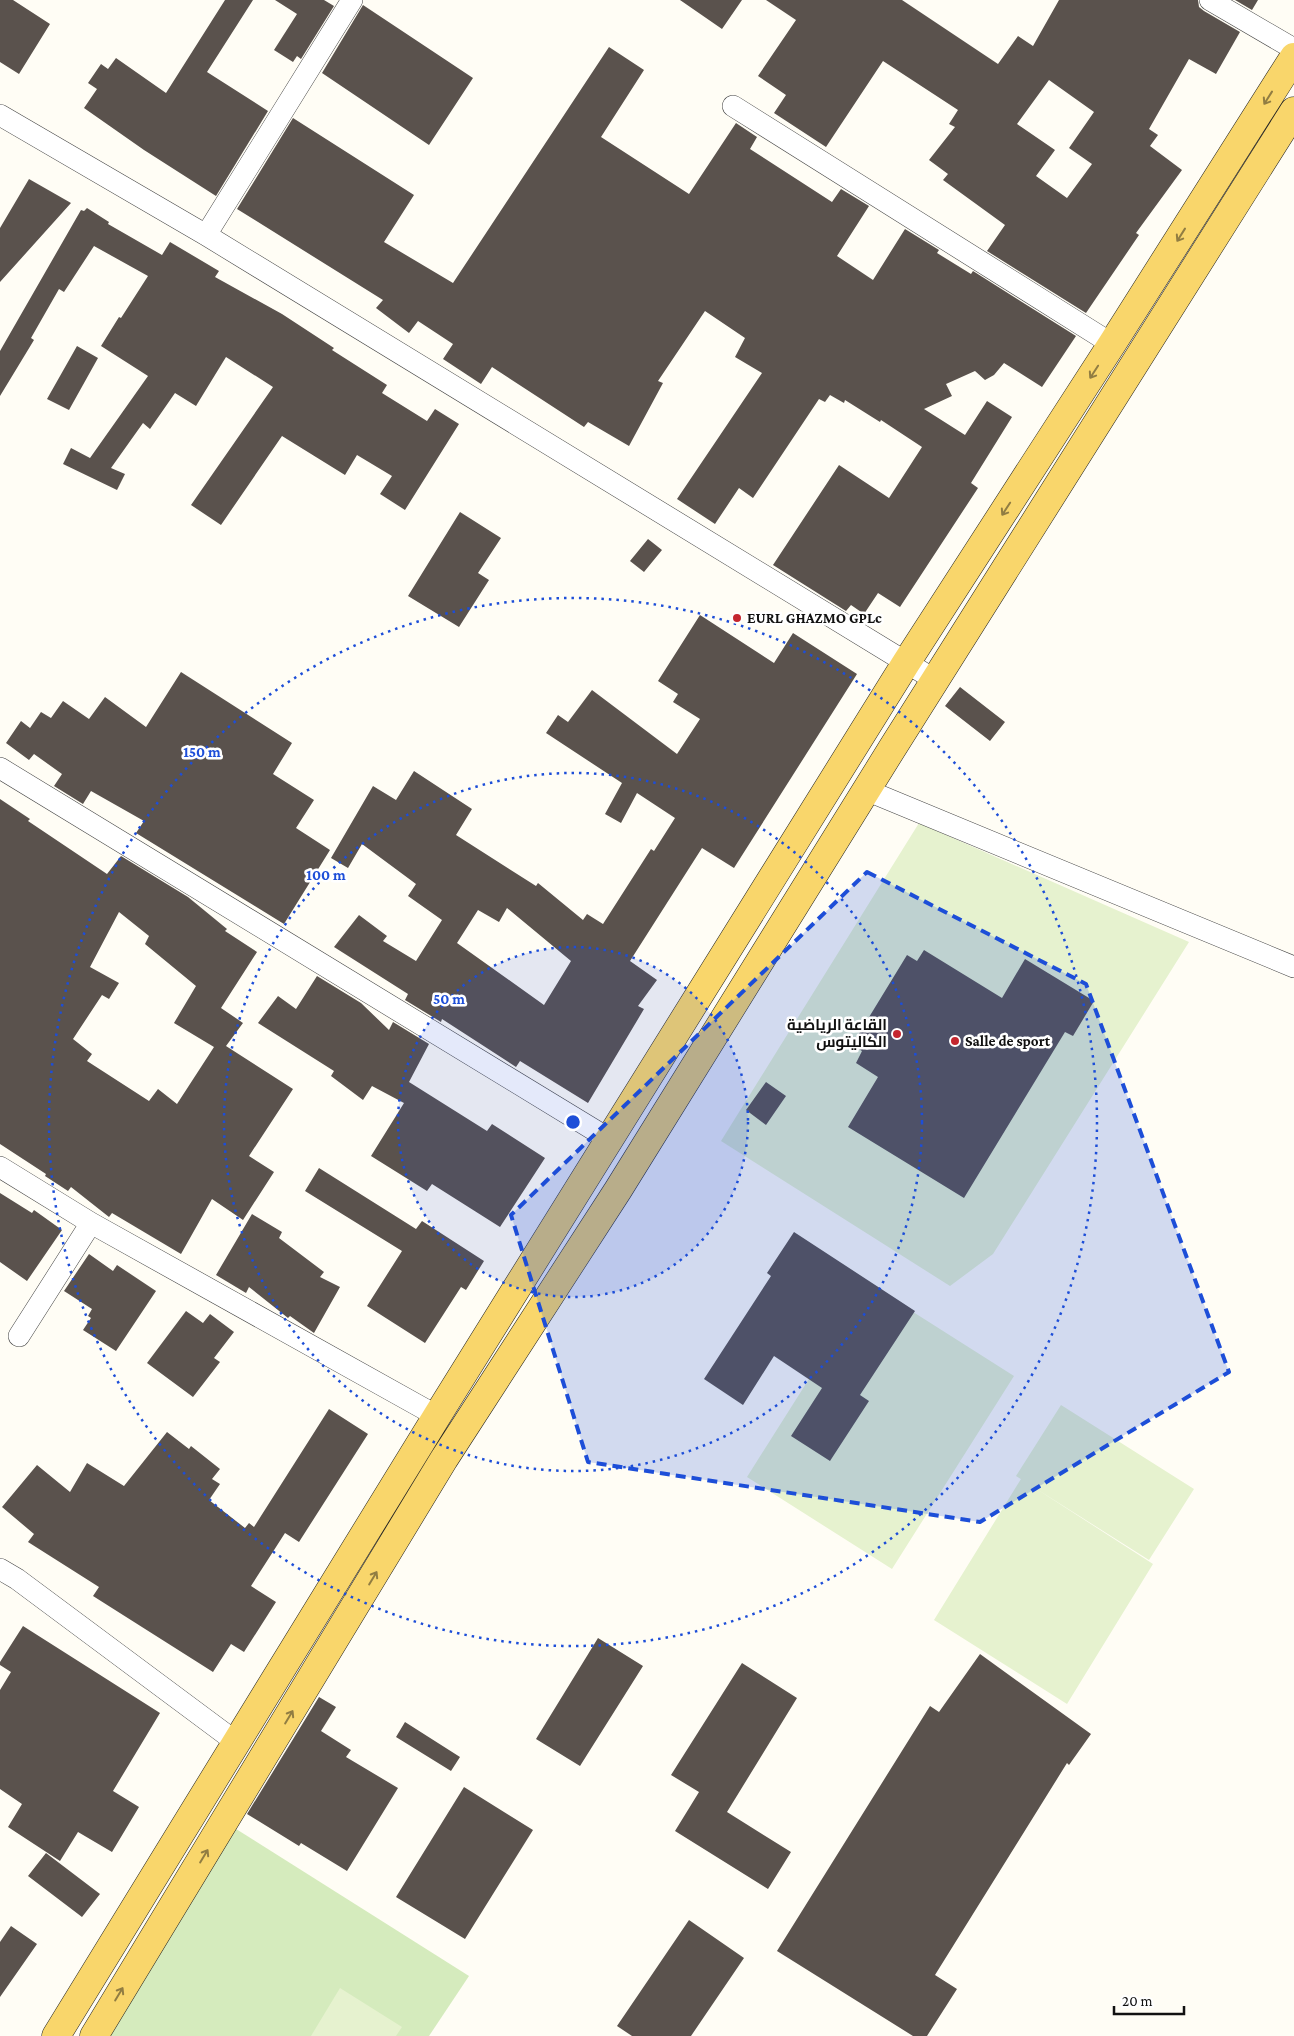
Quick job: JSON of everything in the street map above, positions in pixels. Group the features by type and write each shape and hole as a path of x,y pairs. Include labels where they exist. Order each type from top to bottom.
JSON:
{"main road":[{"path":"56,2036 437,1416 906,663 1112,344 1294,56"},
{"path":"94,2036 444,1459 618,1190 866,790 1294,111"}],"street":[{"path":"206,236 352,0"},
{"path":"1210,0 1294,49"},
{"path":"733,106 1112,344"},
{"path":"0,115 206,236 935,680"},
{"path":"0,768 609,1139"},
{"path":"866,790 1294,966"},
{"path":"0,1166 91,1223 437,1416"},
{"path":"19,1336 91,1223"},
{"path":"0,1569 17,1579 236,1742"}],"highlighted area":[{"path":"867,872 1086,984 1229,1372 980,1522 588,1462 511,1215"}],"green space":[{"name":"Salle de sport","path":"919,823 1189,942 993,1254 950,1286 721,1141"},
{"path":"869,1284 1014,1376 892,1569 747,1477"},
{"path":"1061,1405 1194,1489 1149,1560 1016,1476"},
{"path":"1021,1479 1153,1564 1067,1704 934,1620"},
{"path":"225,1822 469,1976 429,2036 94,2036"},
{"path":"340,1988 402,2027 396,2036 311,2036"}],"building":[{"path":"0,0 13,0 50,24 19,74 0,62"},
{"path":"225,0 253,0 207,72 268,111 216,196 144,150 84,108 97,89 88,83 101,64 108,69 116,58 166,93"},
{"path":"275,0 324,0 334,6 301,59 297,56 293,62 274,50 297,14"},
{"path":"680,0 742,0 722,29"},
{"path":"766,0 902,0 998,64 1018,36 1033,46 1059,0 1198,0 1199,7 1204,11 1240,32 1216,74 1189,59 1149,129 1158,135 1150,146 1182,170 1136,233 1139,235 1086,313 987,251 1005,225 943,180 948,174 929,160 955,127 949,124 958,110 883,61 826,147 774,113 786,95 758,76 796,20","holes":["1049,80 1094,112 1069,148 1092,164 1067,198 1036,176 1055,150 1017,124"]},
{"path":"1235,0 1258,0 1252,10"},
{"path":"363,5 473,78 429,145 322,73"},
{"path":"609,47 644,70 601,137 689,194 736,123 757,137 750,149 832,202 841,189 869,206 837,256 873,280 905,229 939,250 937,253 971,274 973,271 1076,336 1042,387 1004,363 994,375 985,380 975,371 946,384 952,396 924,409 965,435 987,401 1012,417 971,483 978,488 900,607 878,593 864,614 851,605 846,611 773,565 839,465 889,498 922,447 881,420 880,422 845,400 844,403 830,395 825,402 819,399 753,498 739,488 715,524 677,499 762,373 735,357 745,338 705,311 658,381 663,383 629,446 588,422 584,427 492,367 481,384 443,359 453,344 418,321 409,333 376,308 383,300 237,209 293,118 414,195 384,242 453,283"},
{"path":"29,179 71,203 0,282 0,228"},
{"path":"87,208 109,222 108,224 162,255 170,242 219,271 215,277 282,314 334,348 332,350 387,385 382,393 427,421 435,409 459,424 405,510 380,494 392,476 357,455 345,475 282,436 221,525 191,505 273,387 226,357 196,406 175,393 150,429 143,423 111,468 125,474 117,490 63,464 71,448 90,458 148,376 101,346 148,276 94,246 64,292 59,289 31,338 34,340 0,396 0,351 81,210 84,211"},
{"path":"77,346 98,358 69,410 47,399"},
{"path":"460,512 501,538 478,573 489,580 459,627 408,596"},
{"path":"648,539 662,550 644,572 630,561"},
{"path":"700,615 774,663 793,633 857,674 734,868 702,848 630,961 657,980 638,1006 644,1009 588,1103 520,1061 516,1067 442,1019 441,1022 405,1000 408,994 334,947 359,915 387,936 383,941 416,961 442,920 408,896 416,884 362,844 348,868 331,858 373,786 396,800 414,771 472,809 456,835 536,886 538,883 583,920 587,914 603,924 651,849 654,851 675,818 637,793 621,823 605,814 622,783 546,733 558,715 568,722 592,690 677,754 700,719 673,702 678,694 658,681","holes":["507,908 571,961 544,1005 457,943 478,910 499,922"]},
{"path":"181,672 292,743 273,774 314,800 296,828 330,850 284,924 136,833 144,821 91,791 83,804 54,786 62,774 34,754 29,760 6,743 21,721 30,728 41,712 51,718 63,701 89,719 105,697 146,727"},
{"path":"960,687 1005,722 990,741 945,706"},
{"path":"0,799 30,819 28,821 107,874 121,856 188,897 227,929 225,931 257,952 221,1008 243,1023 226,1046 293,1089 249,1156 274,1172 243,1220 212,1199 181,1254 112,1213 109,1217 71,1187 68,1191 0,1144","holes":["119,912 149,936 145,944 196,986 174,1023 214,1047 177,1104 158,1089 149,1101 87,1061 92,1054 73,1039 102,995 109,999 119,983 90,967"]},
{"path":"924,950 1002,998 1025,959 1094,1001 1073,1036 1065,1032 964,1198 848,1127 878,1077 856,1063 862,1051 852,1045 907,955 917,961"},
{"path":"317,976 361,1003 389,1030 393,1022 429,1044 409,1082 487,1131 492,1124 545,1158 500,1227 432,1184 427,1191 371,1156 404,1103 372,1086 363,1100 331,1076 334,1071 258,1023 278,996 296,1009"},
{"path":"766,1082 786,1096 766,1125 746,1110"},
{"path":"319,1168 416,1229 422,1221 484,1261 466,1290 461,1287 425,1343 367,1306 402,1251 305,1191"},
{"path":"0,1193 32,1213 34,1210 62,1230 27,1281 0,1262"},
{"path":"252,1214 282,1232 279,1238 324,1272 320,1277 340,1287 314,1333 290,1316 288,1318 249,1287 246,1293 216,1275"},
{"path":"794,1232 915,1311 860,1395 869,1401 830,1461 791,1436 822,1388 774,1356 743,1405 704,1379 771,1276 767,1273"},
{"path":"89,1254 113,1271 117,1265 156,1291 116,1351 83,1330 91,1318 88,1316 92,1309 64,1291"},
{"path":"186,1311 203,1323 210,1314 234,1332 214,1358 220,1362 193,1397 147,1363"},
{"path":"329,1409 368,1434 299,1542 285,1533 251,1586 276,1602 244,1652 231,1644 213,1672 93,1596 99,1587 28,1542 34,1534 2,1507 37,1465 70,1492 87,1463 124,1486 167,1432 189,1449 191,1446 220,1469 212,1479 220,1484 209,1500 245,1528 249,1523 254,1527"},
{"path":"23,1626 160,1713 113,1791 139,1807 112,1852 78,1832 60,1861 8,1827 22,1804 0,1789 0,1690 11,1672 0,1665 0,1662"},
{"path":"598,1638 643,1666 580,1766 536,1739"},
{"path":"980,1654 1091,1734 1069,1765 1067,1763 935,1975 957,1989 927,2036 913,2036 777,1951 930,1706 939,1712"},
{"path":"742,1663 797,1698 727,1812 791,1852 768,1889 675,1831 699,1792 671,1775"},
{"path":"319,1697 336,1707 321,1731 351,1750 346,1757 398,1788 347,1871 301,1843 299,1846 247,1814"},
{"path":"405,1722 460,1757 451,1771 396,1737"},
{"path":"464,1787 533,1830 465,1939 396,1897"},
{"path":"46,1853 100,1894 82,1917 28,1876"},
{"path":"689,1920 744,1958 691,2036 632,2036 617,2026"},
{"path":"11,1926 37,1944 0,1997 0,1942"}],"place":[{"name":"EURL GHAZMO GPLc","path":"737,618"},
{"name":"القاعة الرياضية الكاليتوس","path":"897,1034"},
{"name":"Salle de sport","path":"955,1041"}]}
